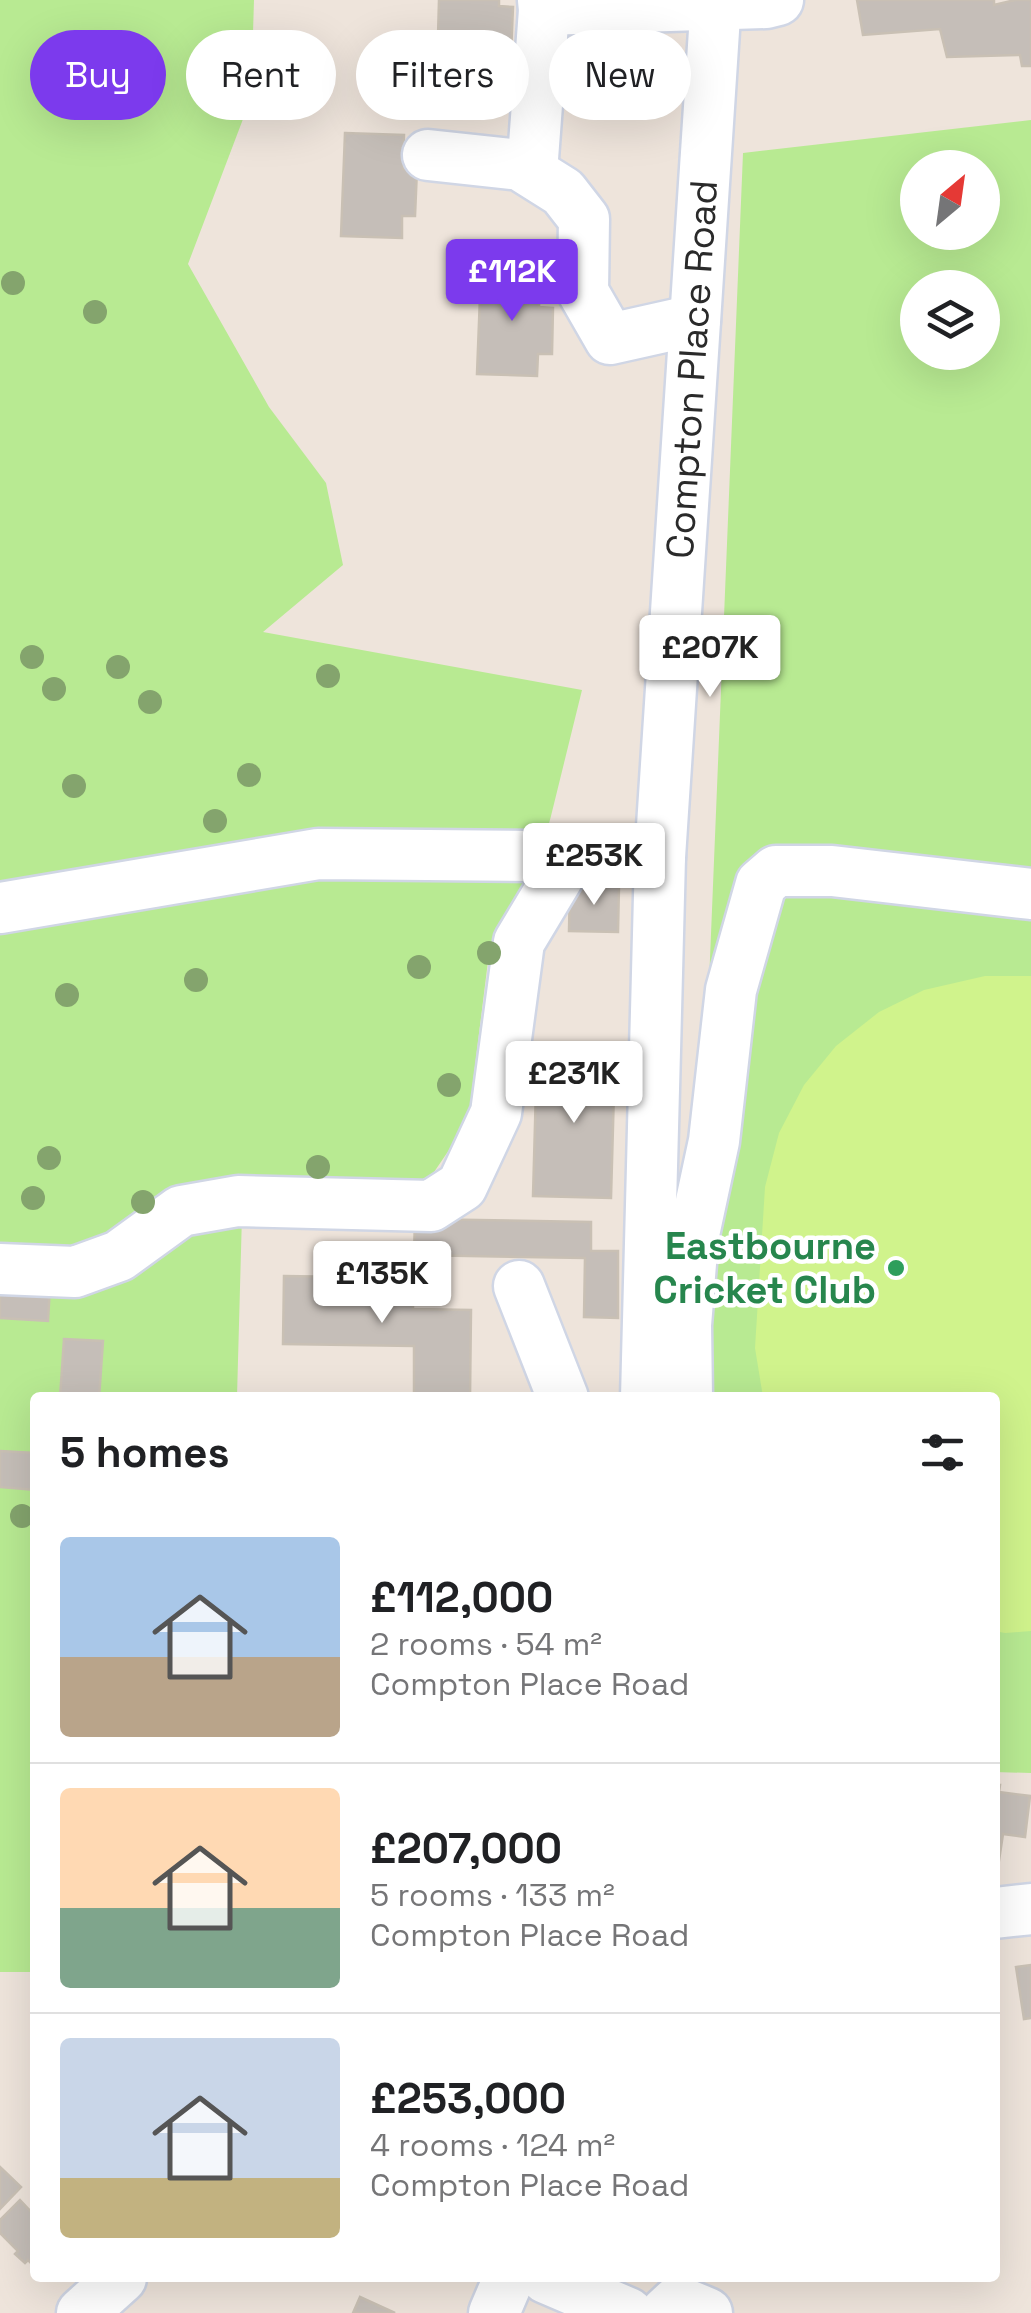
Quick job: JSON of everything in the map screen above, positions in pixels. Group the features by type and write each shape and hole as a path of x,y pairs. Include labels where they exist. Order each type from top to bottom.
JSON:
{"street":[{"path":"532,172 544,5 778,0"},
{"name":"Compton Place Road","path":"646,1392 660,858 716,2"},
{"path":"428,155 520,164 562,192 584,219 583,292 610,339 694,320"},
{"path":"0,908 318,854 660,858"},
{"path":"0,1269 75,1272 119,1256 181,1210 238,1200 431,1206 462,1186 496,1113 519,942 570,857"},
{"path":"687,1392 686,1325 693,1239 714,1141 731,990 760,884 776,872 832,871 1031,894"},
{"path":"519,1286 561,1392"},
{"path":"1000,1913 1031,1909"},
{"path":"82,2313 117,2282"},
{"path":"494,2313 507,2282"},
{"path":"555,2282 628,2313"},
{"path":"665,2313 678,2301 706,2313"}],"green space":[{"path":"0,0 254,0 253,30 186,30 186,120 243,120 188,264 269,407 326,483 343,565 263,632 582,690 537,868 489,953 468,1122 430,1178 242,1215 237,1392 30,1392 30,1972 0,1972"},
{"path":"1031,120 1031,1773 1000,1772 1000,1392 692,1392 743,153"},
{"name":"Eastbourne Cricket Club","path":"985,976 1031,976 1031,1631 1000,1632 1000,1392 762,1392 755,1348 765,1187 779,1133 804,1085 836,1046 879,1012 924,990"}],"building":[{"path":"439,0 499,0 499,6 513,7 512,30 438,30"},
{"path":"857,0 994,0 994,5 1031,0 1031,66 1022,66 1020,55 947,57 940,29 863,35"},
{"path":"345,133 404,135 403,169 417,169 415,216 402,216 402,238 341,236"},
{"path":"481,271 540,273 539,307 553,308 552,354 538,354 537,376 477,374"},
{"path":"570,884 619,886 618,932 569,931"},
{"path":"537,1053 615,1055 611,1198 533,1196"},
{"path":"415,1219 591,1222 591,1251 618,1251 618,1318 584,1317 585,1258 414,1255"},
{"path":"284,1276 413,1278 413,1309 471,1310 470,1392 414,1392 414,1346 283,1344"},
{"path":"0,1283 50,1286 48,1321 0,1318"},
{"path":"64,1339 103,1341 99,1392 60,1392"},
{"path":"0,1451 30,1453 30,1490 0,1487"},
{"path":"1000,1792 1030,1796 1025,1837 1003,1834 1000,1854"},
{"path":"1031,1965 1031,2018 1024,2019 1016,1967"},
{"path":"0,2167 21,2187 0,2209"},
{"path":"20,2200 30,2211 30,2262 25,2263 15,2254 18,2251 0,2233 0,2220"},
{"path":"360,2297 395,2313 353,2313"}],"place":[{"name":"Eastbourne Cricket Club","path":"896,1268"}]}
